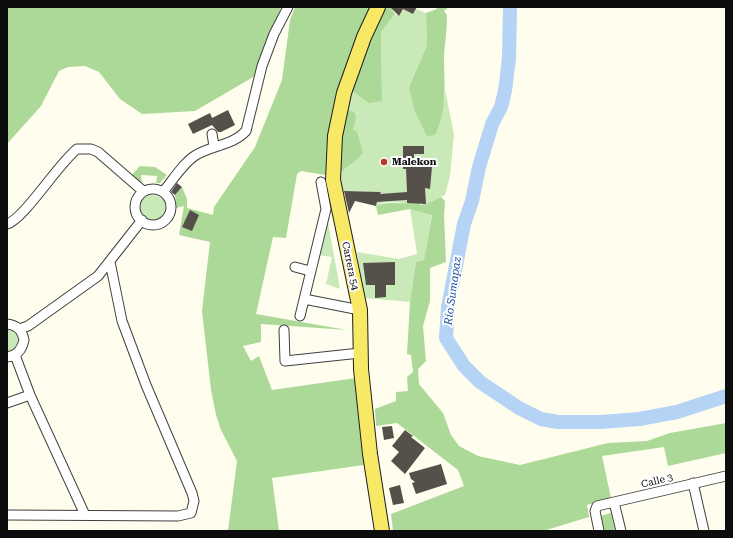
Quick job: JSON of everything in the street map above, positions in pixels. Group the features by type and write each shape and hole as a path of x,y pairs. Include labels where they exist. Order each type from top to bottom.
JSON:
{"main road":[{"name":"Carrera 54","path":"378,7 364,37 344,93 335,136 334,180 360,310 360,353 370,454 382,531"}],"street":[{"path":"164,192 195,156 214,146 240,138 246,131 262,66 274,34 288,7"},
{"path":"212,134 214,146"},
{"path":"7,224 13,222 21,214 62,162 77,149 91,148 98,152 143,191"},
{"path":"300,316 326,209 321,182"},
{"path":"153,189 164,192 168,196 171,207 168,218 158,224 152,224 142,220 136,212 139,195 143,191 153,189"},
{"path":"19,329 28,326 98,276 142,220"},
{"path":"7,514 185,516 191,513 194,508 192,493 146,385 122,321 110,262"},
{"path":"295,267 310,271"},
{"path":"304,299 360,310"},
{"path":"7,324 14,325 19,329 24,340 23,347 11,356 85,515"},
{"path":"284,330 284,361 360,353"},
{"path":"7,403 30,395"},
{"name":"Calle 3","path":"599,531 595,508 597,506 726,476"},
{"path":"693,483 704,531"},
{"path":"614,502 621,531"}],"green space":[{"path":"7,7 281,7 255,76 195,111 142,114 120,99 99,72 85,66 68,67 59,71 41,106 7,144"},
{"path":"295,7 373,7 329,155 325,175 301,171 297,174 286,238 273,237 256,314 347,330 261,324 261,342 243,346 251,361 259,356 272,390 356,378 364,465 272,478 279,531 228,531 237,461 221,430 216,415 211,390 202,311 210,242 179,235 184,206 176,208 175,195 182,187 187,199 187,208 213,215 214,207 255,147 282,80 290,20"},
{"path":"383,7 390,7 395,14 381,32 382,101 369,103 350,89"},
{"path":"435,7 449,7 444,11 447,15 444,56 444,106 435,135 427,136 415,112 409,87 427,45 426,13 437,9"},
{"path":"403,9 413,14 416,9 426,13 427,45 409,87 444,104 445,90 454,134 450,176 445,195 426,204 385,202 376,206 381,192 342,191 339,173 356,117 343,109 350,89 382,101 381,32 395,14 399,16"},
{"path":"343,109 354,112 356,117 353,130 357,132 363,152 359,158 339,173"},
{"path":"140,166 155,167 167,175 160,183 156,183 157,176 141,175 142,185 129,178"},
{"path":"153,195 162,199 166,208 162,217 153,221 144,217 140,208 144,199"},
{"path":"441,197 445,201 444,215 446,262 430,268 430,301 423,326 426,361 418,369 419,384 443,413 451,435 459,446 478,456 520,465 608,443 647,441 670,433 726,423 726,453 668,466 664,447 602,456 611,498 587,505 589,517 543,531 393,531 391,514 464,486 458,470 397,423 376,426 375,409 396,401 396,392 408,391 407,377 413,372 411,355 407,354 410,302 416,262 424,260 432,215 410,209 378,215 376,206 388,203 409,203 420,199 420,205 426,204"},
{"path":"410,209 432,213 424,261 416,262 410,302 364,298 357,252 399,259 417,254"},
{"path":"327,216 340,289 326,284 332,257 318,255"},
{"path":"7,328 16,332 19,340 17,348 7,354"},
{"path":"611,513 615,531 603,531 600,516"}],"building":[{"path":"390,7 417,7 413,14 403,9 399,16"},
{"path":"228,110 235,125 218,132 212,125 193,134 188,124 210,113 212,118"},
{"path":"403,146 424,146 424,154 414,154 414,165 432,167 430,189 425,188 426,204 407,203 407,200 377,202 376,206 355,201 349,213 344,191 381,192 380,194 407,192 406,169 403,169"},
{"path":"177,183 182,187 175,195 171,192"},
{"path":"190,210 199,215 192,231 182,227"},
{"path":"395,262 395,285 386,285 386,297 375,298 375,285 366,285 363,263"},
{"path":"392,426 394,438 384,440 382,427"},
{"path":"405,430 425,448 405,474 391,461 399,452 392,446"},
{"path":"441,464 447,484 416,494 412,483 415,482 411,479 409,473"},
{"path":"400,485 404,503 393,505 389,488"}],"waterway":[{"name":"Río Sumapaz","path":"510,7 509,58 505,91 501,107 492,124 479,167 472,201 464,224 448,307 446,338 464,366 480,382 519,408 541,419 558,422 601,422 639,419 677,412 726,396"}],"place":[{"name":"Malekon","path":"384,162"}]}
